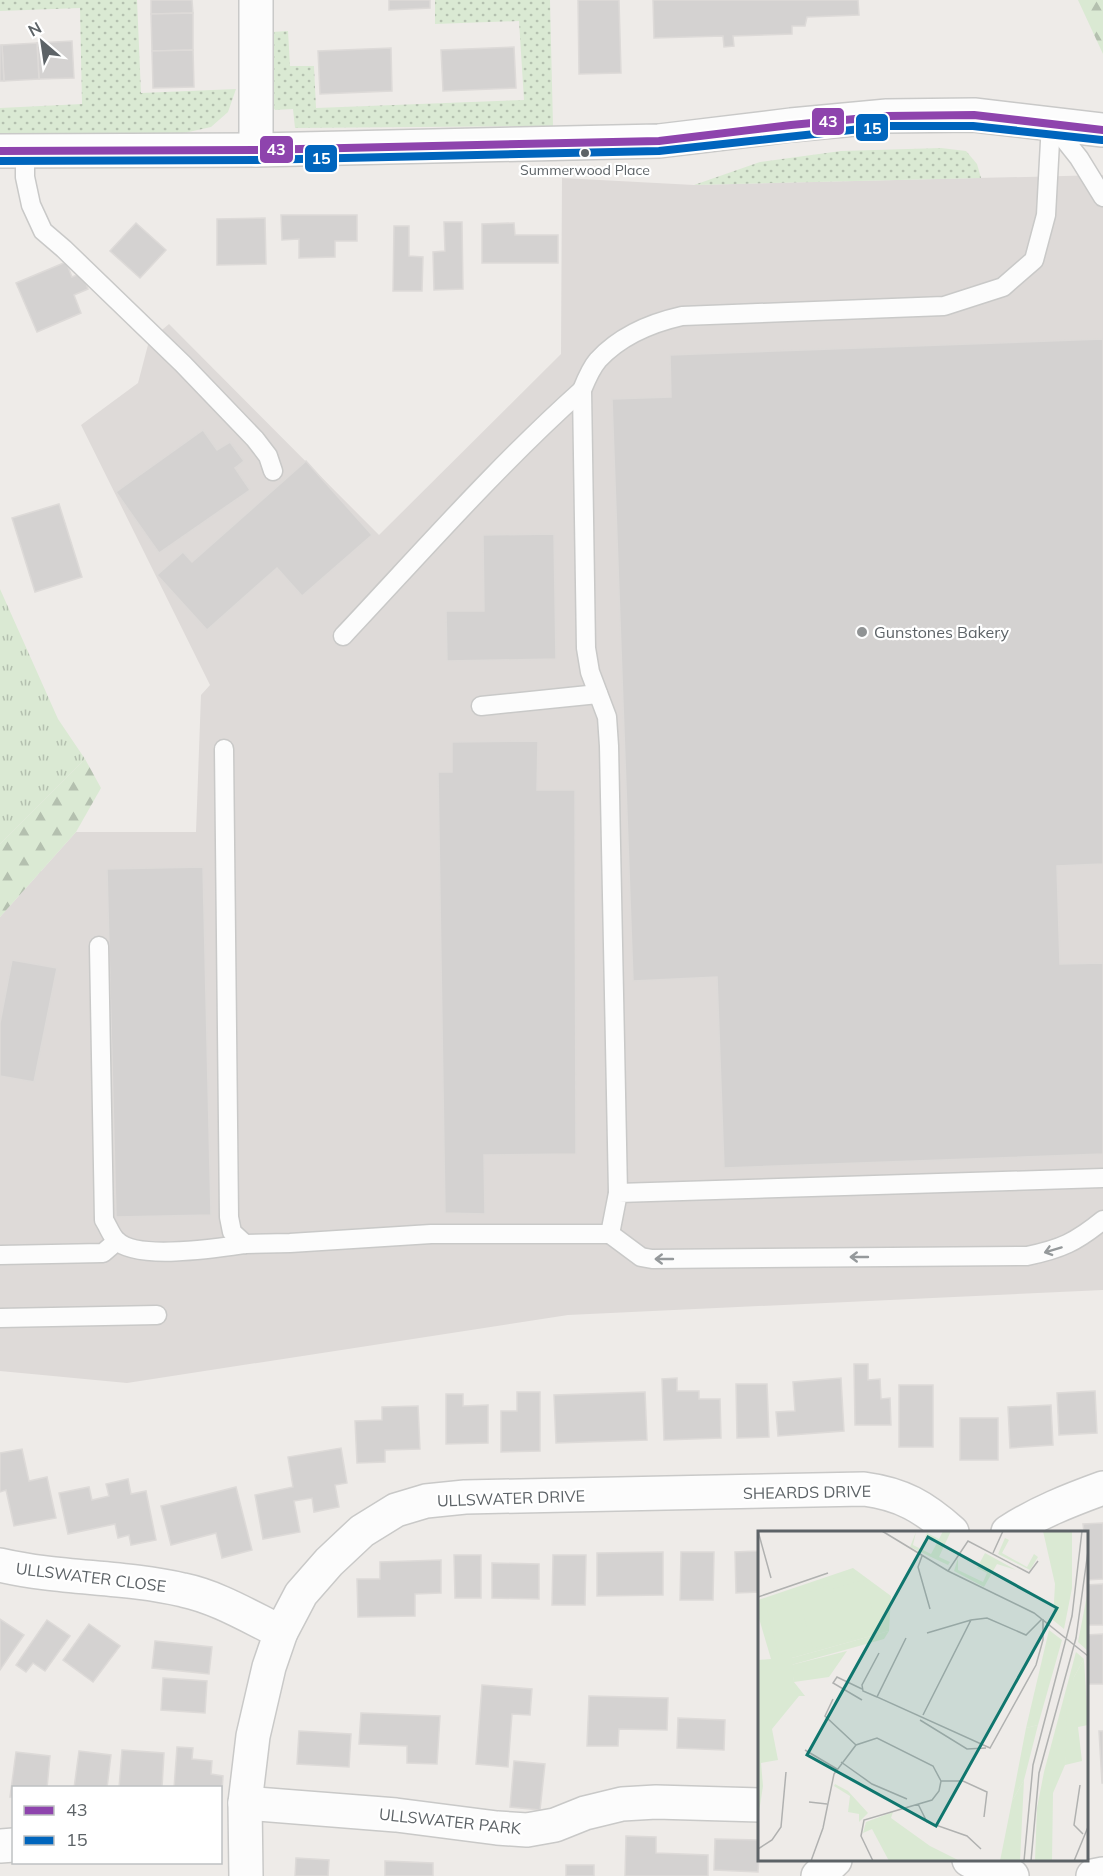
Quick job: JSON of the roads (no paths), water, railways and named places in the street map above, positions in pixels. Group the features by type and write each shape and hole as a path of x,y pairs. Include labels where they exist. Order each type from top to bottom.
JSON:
{"street":[{"path":"256,0 256,150"},
{"path":"13,151 256,150 659,141 887,116 974,115 1103,130"},
{"path":"1011,1531 1071,1499 1103,1488"},
{"name":"SHEARDS DRIVE","path":"651,1494 864,1489 886,1492 907,1500 932,1514 950,1531"},
{"name":"ULLSWATER DRIVE","path":"237,1865 253,1736 269,1667 281,1632 301,1594 329,1562 362,1531 396,1510 426,1501 465,1497 651,1494"},
{"name":"ULLSWATER CLOSE","path":"0,1565 30,1572 142,1582 186,1590 281,1632"},
{"name":"ULLSWATER PARK","path":"245,1803 396,1815 527,1830 555,1825 622,1804 656,1802 758,1805"},
{"path":"818,1876 834,1861"},
{"path":"971,1861 1000,1874 1012,1876"},
{"path":"1093,1876 1103,1874"}],"lane":[{"path":"1051,123 1079,158 1103,197"},
{"path":"343,636 504,464 546,421 582,390 597,361 624,339 655,322 682,316 944,306 1003,287 1034,260 1046,215 1051,123"},
{"path":"13,151 25,177 31,206 43,231 183,364 255,439 268,456 273,471"},
{"path":"582,390 586,648 590,672 607,717 609,746 618,1193 610,1234"},
{"path":"481,706 598,694"},
{"path":"224,749 229,1217 232,1232 245,1244"},
{"path":"99,946 104,1220 117,1241 135,1250 197,1251 245,1244 431,1234 610,1234 641,1257 652,1259 1027,1256 1055,1250 1080,1239 1103,1220"},
{"path":"618,1193 1103,1178"},
{"path":"0,1255 103,1253 117,1241"},
{"path":"0,1318 157,1315"}],"place":[{"name":"Summerwood Place","path":"585,153"},
{"name":"Gunstones Bakery","path":"862,632"}]}
